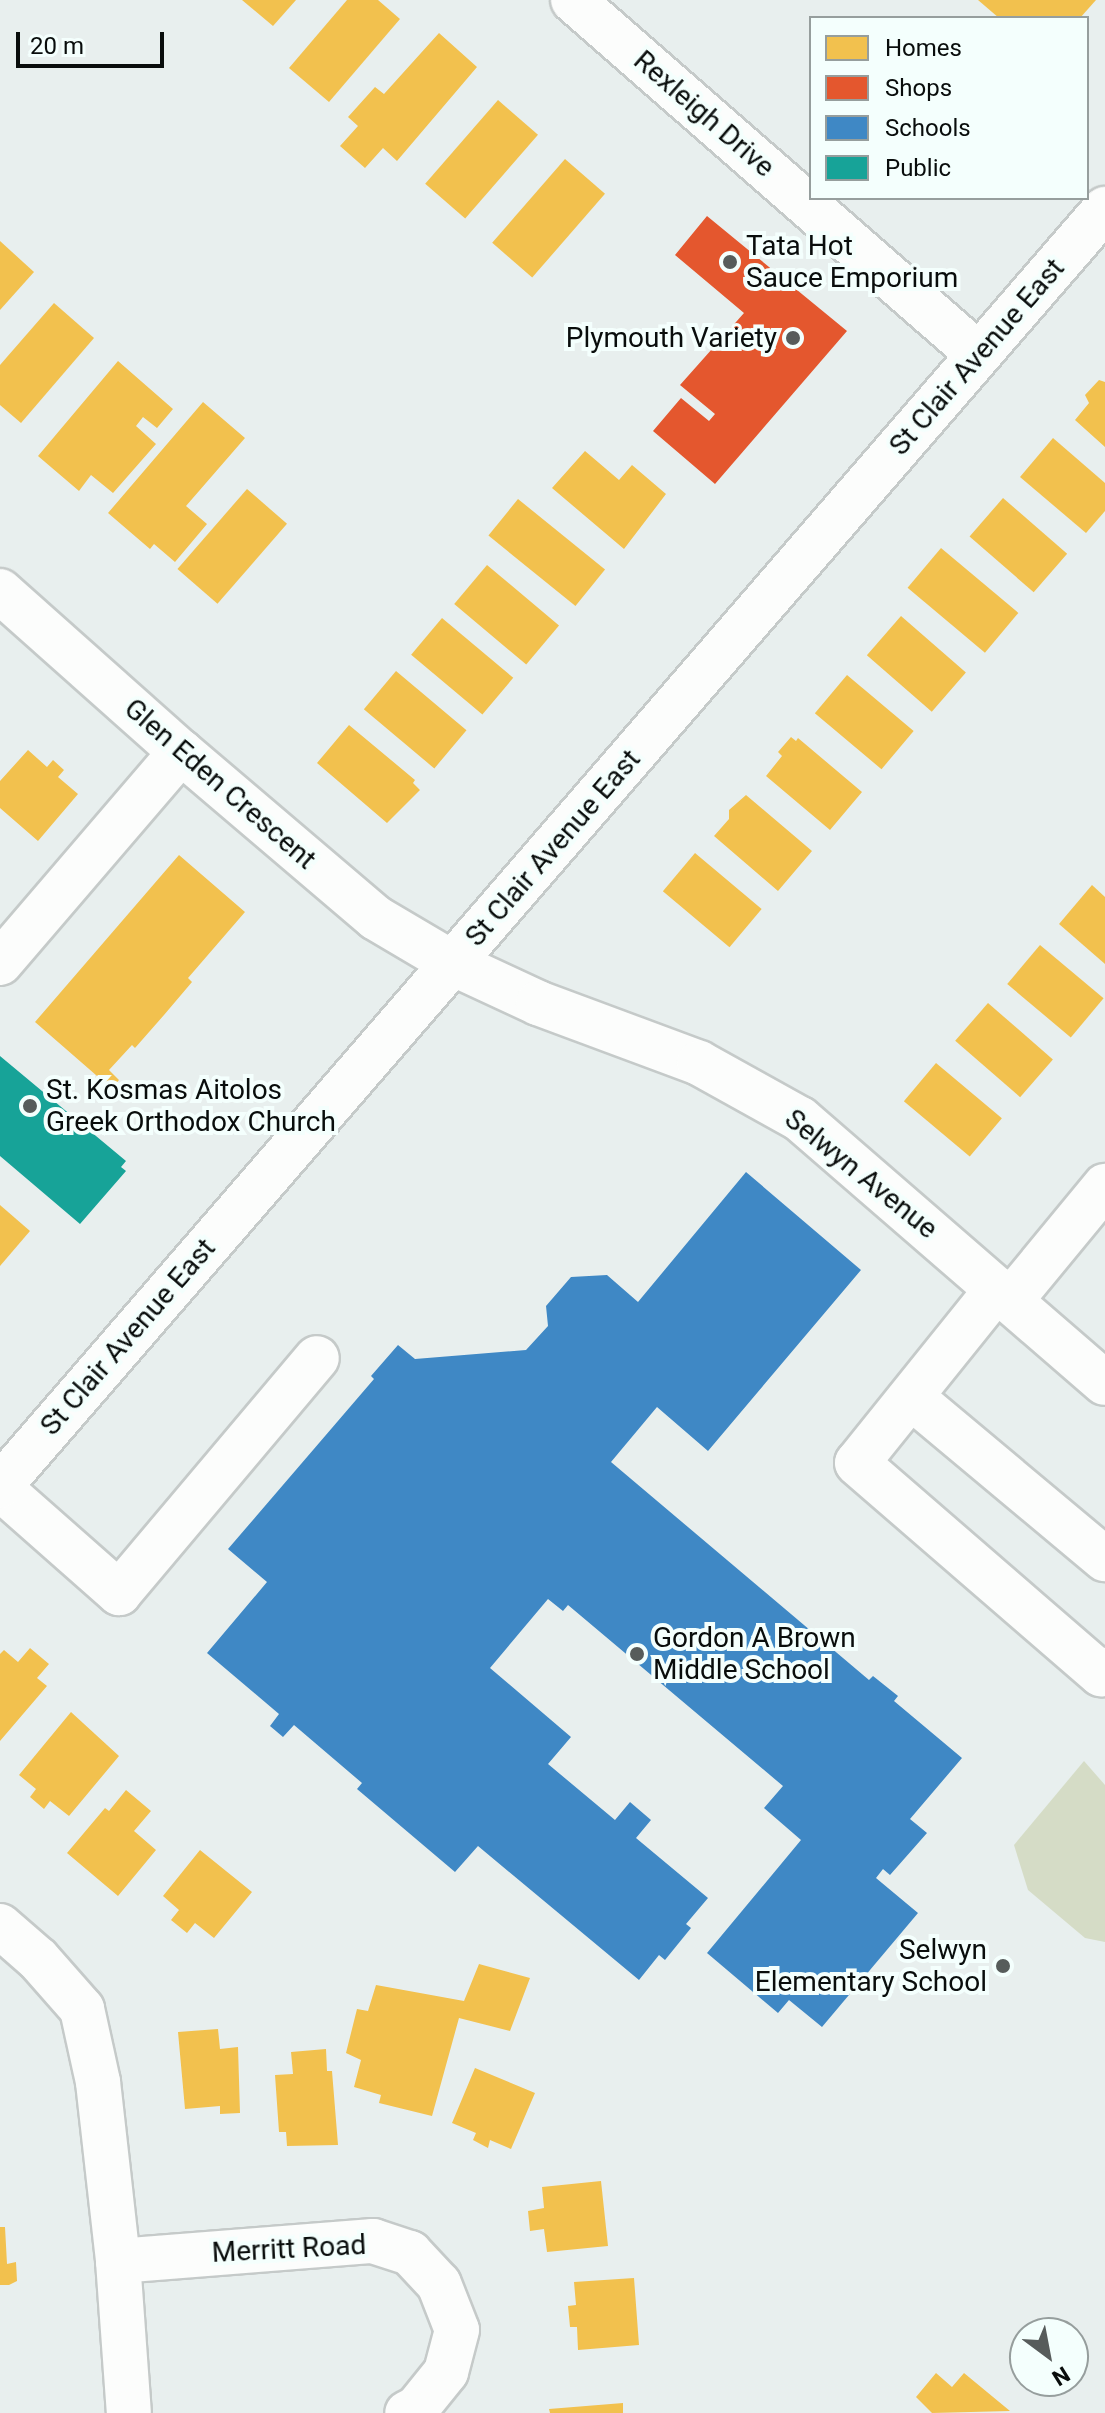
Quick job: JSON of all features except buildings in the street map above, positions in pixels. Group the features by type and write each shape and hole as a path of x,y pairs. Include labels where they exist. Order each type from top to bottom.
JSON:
{"street":[{"name":"Rexleigh Drive","path":"573,0 979,355"},
{"name":"St Clair Avenue East","path":"0,1487 1105,209"},
{"name":"Glen Eden Crescent","path":"0,591 181,752 376,918 452,963"},
{"path":"0,963 181,752"},
{"name":"Selwyn Avenue","path":"452,963 538,1003 699,1063 800,1119 1105,1383"},
{"path":"1105,1186 911,1397 857,1463 1101,1674 1105,1670"},
{"path":"0,1487 119,1593 317,1358"},
{"path":"911,1397 1105,1559"},
{"path":"0,1926 38,1959 82,2009 98,2082 118,2261 129,2413"},
{"name":"Merritt Road","path":"118,2261 373,2241 410,2253 439,2284 457,2330 446,2372 417,2408 407,2413"}],"green space":[{"path":"1084,1761 1105,1785 1105,1942 1085,1938 1028,1890 1014,1845"}],"place":[{"name":"Tata Hot Sauce Emporium","path":"730,262"},
{"name":"Plymouth Variety","path":"793,338"},
{"name":"St. Kosmas Aitolos Greek Orthodox Church","path":"30,1106"},
{"name":"Gordon A Brown Middle School","path":"637,1654"},
{"name":"Selwyn Elementary School","path":"1003,1966"}]}
